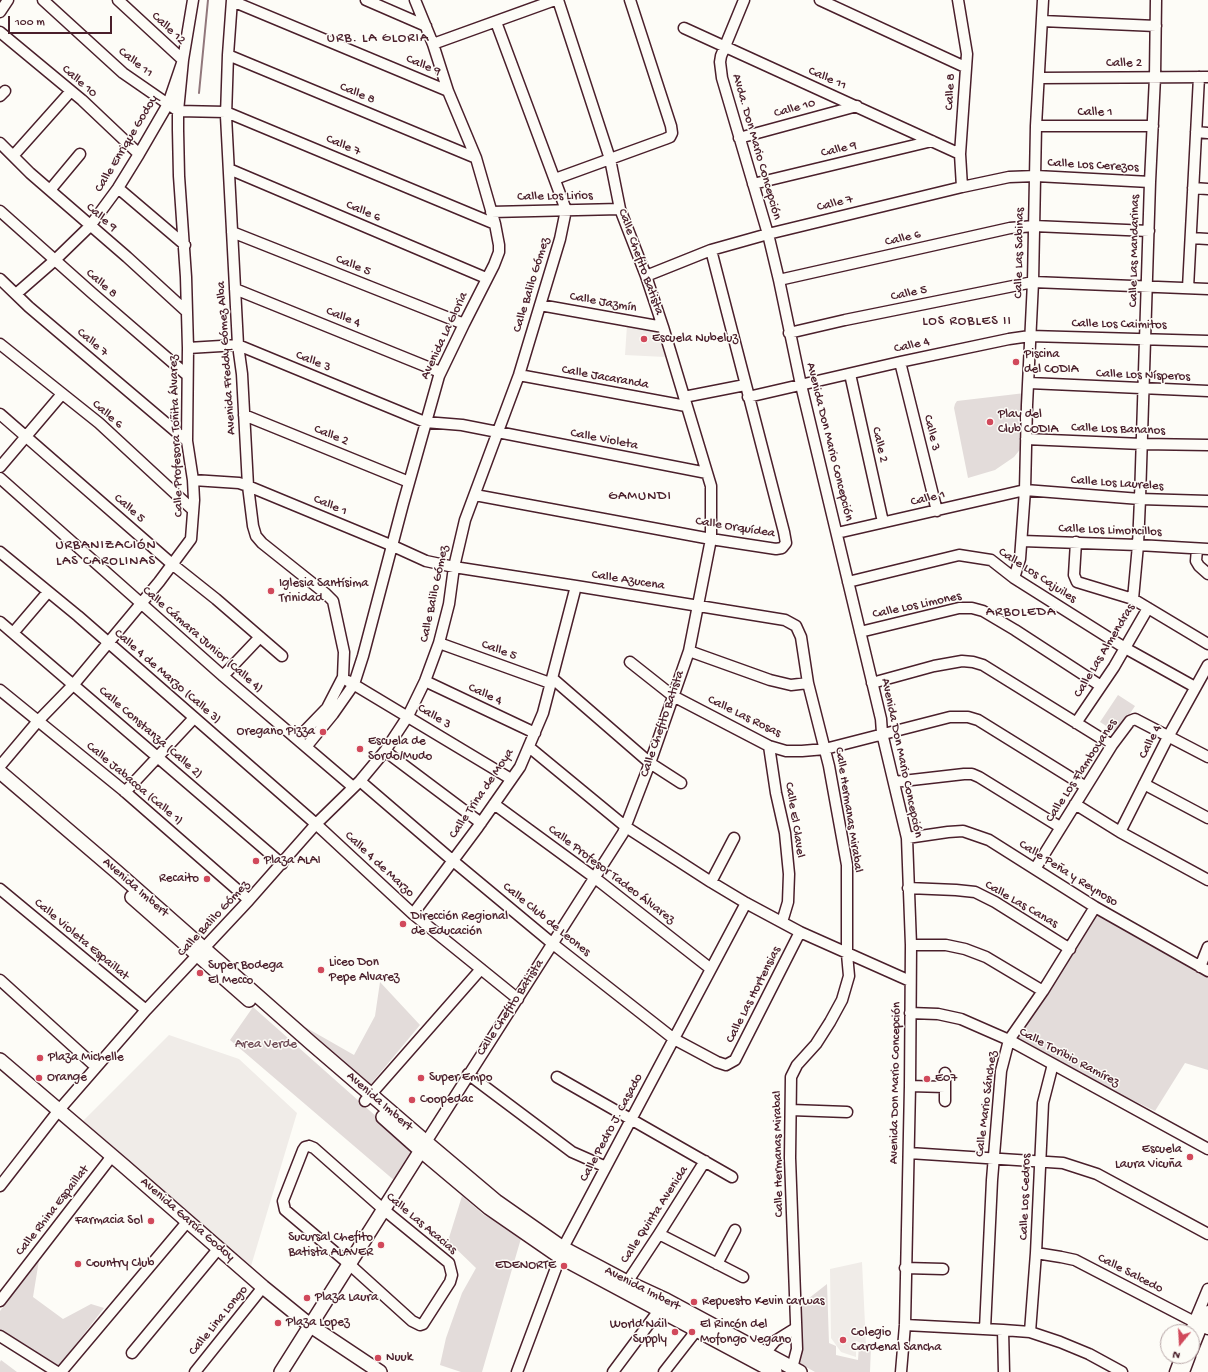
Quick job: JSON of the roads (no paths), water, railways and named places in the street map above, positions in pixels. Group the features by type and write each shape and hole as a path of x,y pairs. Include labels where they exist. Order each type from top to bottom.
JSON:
{"main road":[{"name":"Avenida Imbert","path":"0,772 201,952 423,1146 496,1201 561,1253 624,1286 765,1353 794,1371"},
{"name":"Avenida Imbert","path":"0,782 114,875"},
{"name":"Avenida García Godoy","path":"0,1060 263,1287 311,1326 380,1372"},
{"name":"Calle Chefito Batista","path":"281,1372 423,1146"},
{"name":"Avenida Imbert","path":"663,1305 696,1331 775,1372"}],"street":[{"path":"0,12 8,0"},
{"name":"Calle 11","path":"42,0 123,73 178,111"},
{"name":"Calle 12","path":"118,0 183,60"},
{"name":"Calle Enrique Godoy","path":"16,294 55,260 90,226 118,188 139,154 168,104 183,60 192,0"},
{"name":"Avenida Freddy Gómez Alba","path":"232,0 226,112 238,345 242,374 248,486 253,526 256,536 262,543 326,594 333,602 344,652 343,677"},
{"name":"Calle 9","path":"232,0 448,91"},
{"path":"366,0 426,26"},
{"name":"Avenida La Gloria","path":"306,747 333,714 354,684 363,656 425,422 440,372 486,278 494,265 499,252 495,224 476,158 448,91 426,26 414,0"},
{"path":"433,44 557,0"},
{"name":"Calle Chefito Batista","path":"423,1146 553,944 626,827 689,650 711,539 711,486 663,327 646,276 620,209 610,159 557,0"},
{"path":"555,179 670,136 672,130 630,0"},
{"name":"Avda. Don Mario Concepción","path":"744,0 724,48 720,62 720,71 768,234"},
{"path":"820,0 965,67"},
{"name":"Calle 8","path":"958,0 967,54 960,154 962,187"},
{"name":"Calle Las Sabinas","path":"1014,578 1020,559 1025,490 1033,282 1036,126 1040,78 1043,0"},
{"name":"Calle Las Mandarinas","path":"1133,599 1138,545 1140,499 1150,182 1155,77 1156,0"},
{"path":"1042,21 1156,26"},
{"path":"496,22 566,210"},
{"name":"Calle 11","path":"684,28 724,48 857,106 960,154"},
{"name":"Calle 10","path":"0,32 71,91 139,154"},
{"name":"Calle 8","path":"228,55 476,158"},
{"name":"Calle Profesora Toñita Álvarez","path":"0,766 38,721 74,684 107,642 141,603 191,539 193,480 187,441 188,348 185,246 179,176 178,111 183,60"},
{"path":"1188,288 1196,132 1204,77"},
{"name":"Calle 2","path":"1040,78 1204,77"},
{"path":"13,156 71,91"},
{"name":"Calle 10","path":"739,138 857,106"},
{"name":"Calle 7","path":"178,111 226,112 495,224"},
{"name":"Calle 1","path":"1036,126 1153,126"},
{"path":"1196,132 1208,132"},
{"name":"Calle 9","path":"753,184 932,141"},
{"name":"Calle 9","path":"0,143 30,173 127,257 186,311"},
{"path":"50,190 80,154"},
{"name":"Calle 6","path":"229,169 486,278"},
{"name":"Calle 7","path":"646,276 711,250 768,234 962,187 1010,177 1036,176"},
{"name":"Calle Los Cerezos","path":"1036,176 1150,182"},
{"path":"118,188 185,246"},
{"path":"1193,188 1208,189"},
{"name":"Calle Los Lirios","path":"491,212 620,209"},
{"name":"Calle Balilo Gómez","path":"0,1186 59,1110 146,1010 282,864 316,824 356,784 385,751 408,716 425,681 439,643 449,604 454,567 465,520 496,432 519,375 560,239 566,210"},
{"name":"Calle 8","path":"0,211 187,375"},
{"path":"1034,226 1149,231"},
{"name":"Calle 6","path":"779,280 1010,228 1034,226"},
{"name":"Calle 5","path":"232,232 464,324"},
{"name":"Avenida Don Mario Concepción","path":"768,234 779,280 789,333 837,533 907,838 911,945 910,1086 905,1325 901,1372"},
{"path":"1191,238 1208,239"},
{"name":"Calle Orquídea","path":"475,495 711,539 776,549 782,548 786,543 784,532 711,250"},
{"name":"Calle 7","path":"0,279 29,307 187,441"},
{"name":"Calle 5","path":"789,333 1033,282 1208,288"},
{"name":"Calle 4","path":"235,289 440,372"},
{"name":"Calle Jazmín","path":"540,305 663,327"},
{"name":"Calle 4","path":"748,396 1009,338 1030,336"},
{"name":"Calle Los Caimitos","path":"1030,336 1145,338 1208,341"},
{"name":"Calle 6","path":"0,344 99,423 193,510"},
{"name":"Calle 3","path":"188,348 238,345 425,422 462,425 496,432"},
{"name":"Calle 3","path":"900,362 937,510"},
{"name":"Calle 2","path":"850,374 883,522"},
{"name":"Calle Jacaranda","path":"519,375 685,401"},
{"name":"Calle Los Nísperos","path":"1029,383 1208,391"},
{"path":"685,401 745,385"},
{"path":"0,467 62,394"},
{"name":"Calle 5","path":"0,414 172,564 282,656"},
{"name":"Calle 2","path":"244,415 409,482"},
{"name":"Calle Violeta","path":"496,432 707,473"},
{"name":"Calle Los Bananos","path":"1026,439 1208,445"},
{"name":"Calle Cámara Junior (Calle 4)","path":"0,478 223,676 306,747 356,784"},
{"name":"Calle 1","path":"193,480 239,483 426,561 454,567"},
{"name":"Calle 1","path":"837,533 1025,490"},
{"name":"Calle Los Laureles","path":"1025,490 1140,499 1208,501"},
{"name":"Calle Los Limoncillos","path":"1022,541 1076,542 1208,549"},
{"name":"Calle Las Almendras","path":"1076,542 1074,575 1077,582 1133,599 1148,608 1125,648 1076,723"},
{"path":"1197,549 1196,560 1199,566 1208,574"},
{"name":"Calle 4 de Marzo (Calle 3)","path":"0,552 107,642 316,824"},
{"name":"Calle Los Cajuiles","path":"848,582 959,555 991,560 1014,578 1125,648 1195,687"},
{"name":"Calle Azucena","path":"454,567 698,605 784,620 796,626"},
{"name":"Calle Trina de Moya","path":"413,914 481,823 520,767 543,713 576,586"},
{"path":"13,633 48,592"},
{"name":"Calle Los Limones","path":"860,632 959,608 972,608 983,611 1015,630 1101,686"},
{"path":"1148,608 1208,644"},
{"name":"Calle Constanza (Calle 2)","path":"0,622 282,864"},
{"name":"Calle Hermanas Mirabal","path":"794,1371 797,1349 790,1158 791,1077 797,1066 816,1044 842,1000 849,976 847,954 846,866 825,749 808,683 802,637 796,626"},
{"path":"223,676 260,638"},
{"name":"Calle 5","path":"439,643 551,680"},
{"path":"689,650 770,680 791,685 808,683"},
{"name":"Calle Las Rosas","path":"630,662 673,696 769,746 786,751 825,749 882,733 950,717 968,717 978,720 1086,787"},
{"path":"872,683 934,666 973,662 983,665 1112,745"},
{"name":"Calle 4","path":"1120,832 1168,736 1208,665"},
{"path":"297,739 327,708 343,677"},
{"name":"Calle 3","path":"343,677 511,779"},
{"path":"551,680 650,763 681,784"},
{"name":"Calle 4","path":"425,681 535,733"},
{"name":"Calle Jabacoa (Calle 1)","path":"0,690 125,792 249,900"},
{"path":"125,792 194,718"},
{"name":"Calle Los Flamboyanes","path":"1035,868 1112,745 1130,721 1135,720 1208,757"},
{"name":"Calle El Clavel","path":"769,746 776,793 785,833 789,874 788,902 782,922"},
{"path":"529,747 626,827 711,882 800,932 910,981"},
{"path":"385,751 481,823"},
{"path":"894,782 972,774 1060,827"},
{"name":"Calle Club de Leones","path":"356,784 452,860 553,944 674,1039 717,1062 726,1065"},
{"path":"1144,784 1208,818"},
{"name":"Calle Profesor Tadeo Álvarez","path":"494,804 594,878 711,969"},
{"path":"1075,804 1120,832 1208,880"},
{"name":"Calle 4 de Marzo","path":"316,824 413,914 518,999"},
{"name":"Calle Peña y Reynoso","path":"907,838 963,831 988,840 1035,868 1095,907 1204,969"},
{"path":"711,882 734,838"},
{"name":"Calle Las Canas","path":"908,888 975,892 995,902 1070,949"},
{"name":"Calle Violeta Espaillat","path":"0,889 146,1010"},
{"name":"Calle Pedro J. Casado","path":"517,1372 561,1253 746,903"},
{"name":"Calle Mario Sánchez","path":"985,1329 994,1158 1002,1071 1009,1040 1043,991 1095,907"},
{"name":"Calle Las Hortensias","path":"726,1065 735,1060 800,932"},
{"path":"911,945 946,945 965,949 986,957 1043,991"},
{"path":"1204,969 1208,947"},
{"path":"368,1098 481,969"},
{"path":"0,980 96,1067"},
{"name":"Calle Toribio Ramírez","path":"910,1013 938,1014 961,1019 1009,1040 1208,1149"},
{"name":"Calle Los Cedros","path":"1030,1332 1036,1253 1043,1103 1053,1064"},
{"path":"468,1074 572,1152 606,1167"},
{"path":"945,1074 946,1101"},
{"path":"557,1077 732,1176"},
{"path":"910,1086 945,1087"},
{"path":"791,1110 848,1112"},
{"name":"Calle Las Acacias","path":"307,1146 314,1148 383,1209 450,1263 452,1275 444,1292 425,1321 420,1325 412,1321 349,1264 287,1213 283,1207 283,1202 304,1148 307,1146"},
{"path":"908,1153 1063,1163 1097,1174 1208,1234"},
{"name":"Calle Rhina Espaillat","path":"0,1301 112,1156"},
{"name":"Calle Quinta Avenida","path":"624,1286 705,1161"},
{"path":"61,1372 188,1221"},
{"path":"717,1264 735,1230"},
{"path":"659,1234 743,1277"},
{"path":"132,1353 219,1248"},
{"name":"Calle Salcedo","path":"1036,1253 1075,1260 1201,1325"},
{"path":"905,1268 944,1269"},
{"name":"Calle Lina Longo","path":"195,1372 263,1287"},
{"path":"1201,1325 1208,1289"},
{"path":"613,1372 663,1305"},
{"path":"1201,1325 1208,1311"},
{"path":"905,1325 1030,1332 1089,1354 1122,1372"},
{"path":"765,1353 775,1341 796,1328"},
{"path":"1003,1330 1004,1372"},
{"path":"664,1372 696,1331"},
{"path":"0,1336 57,1372"},
{"path":"0,1344 44,1372"}],"waterway":[{"path":"199,93 208,0"}],"place":[{"name":"Escuela Nubeluz","path":"644,339"},
{"name":"Piscina del CODIA","path":"1016,362"},
{"name":"Play del Club CODIA","path":"990,422"},
{"name":"Iglesia Santísima Trinidad","path":"271,591"},
{"name":"Oregano Pizza","path":"323,732"},
{"name":"Escuela de Sordo/Mudo","path":"360,749"},
{"name":"Plaza ALAI","path":"256,861"},
{"name":"Recaito","path":"207,879"},
{"name":"Dirección Regional de Educación","path":"403,924"},
{"name":"Liceo Don Pepe Alvarez","path":"321,970"},
{"name":"Super Bodega El Mecco","path":"200,973"},
{"name":"Plaza Michelle","path":"40,1058"},
{"name":"Orange","path":"39,1078"},
{"name":"Super Empo","path":"421,1078"},
{"name":"E07","path":"927,1079"},
{"name":"Coopedac","path":"412,1100"},
{"name":"Escuela Laura Vicuña","path":"1190,1157"},
{"name":"Farmacia Sol","path":"151,1221"},
{"name":"Sucursal Chefito Batista ALAVER","path":"381,1245"},
{"name":"Country Club","path":"78,1264"},
{"name":"EDENORTE","path":"564,1266"},
{"name":"Plaza Laura","path":"307,1298"},
{"name":"Repuesto Kevin carwas","path":"694,1302"},
{"name":"Plaza Lopez","path":"278,1323"},
{"name":"World Nail Supply","path":"675,1332"},
{"name":"El Rincón del Mofongo Vegano","path":"692,1332"},
{"name":"Colegio Cardenal Sancha","path":"843,1340"},
{"name":"Nuuk","path":"378,1358"}],"district":[{"name":"URB. LA GLORIA","path":"378,39"},
{"name":"LOS ROBLES II","path":"967,322"},
{"name":"GAMUNDI","path":"640,497"},
{"name":"URBANIZACIÓN LAS CAROLINAS","path":"106,554"},
{"name":"ARBOLEDA","path":"1021,613"}],"park label":[{"name":"Area Verde","path":"266,1045"}]}
